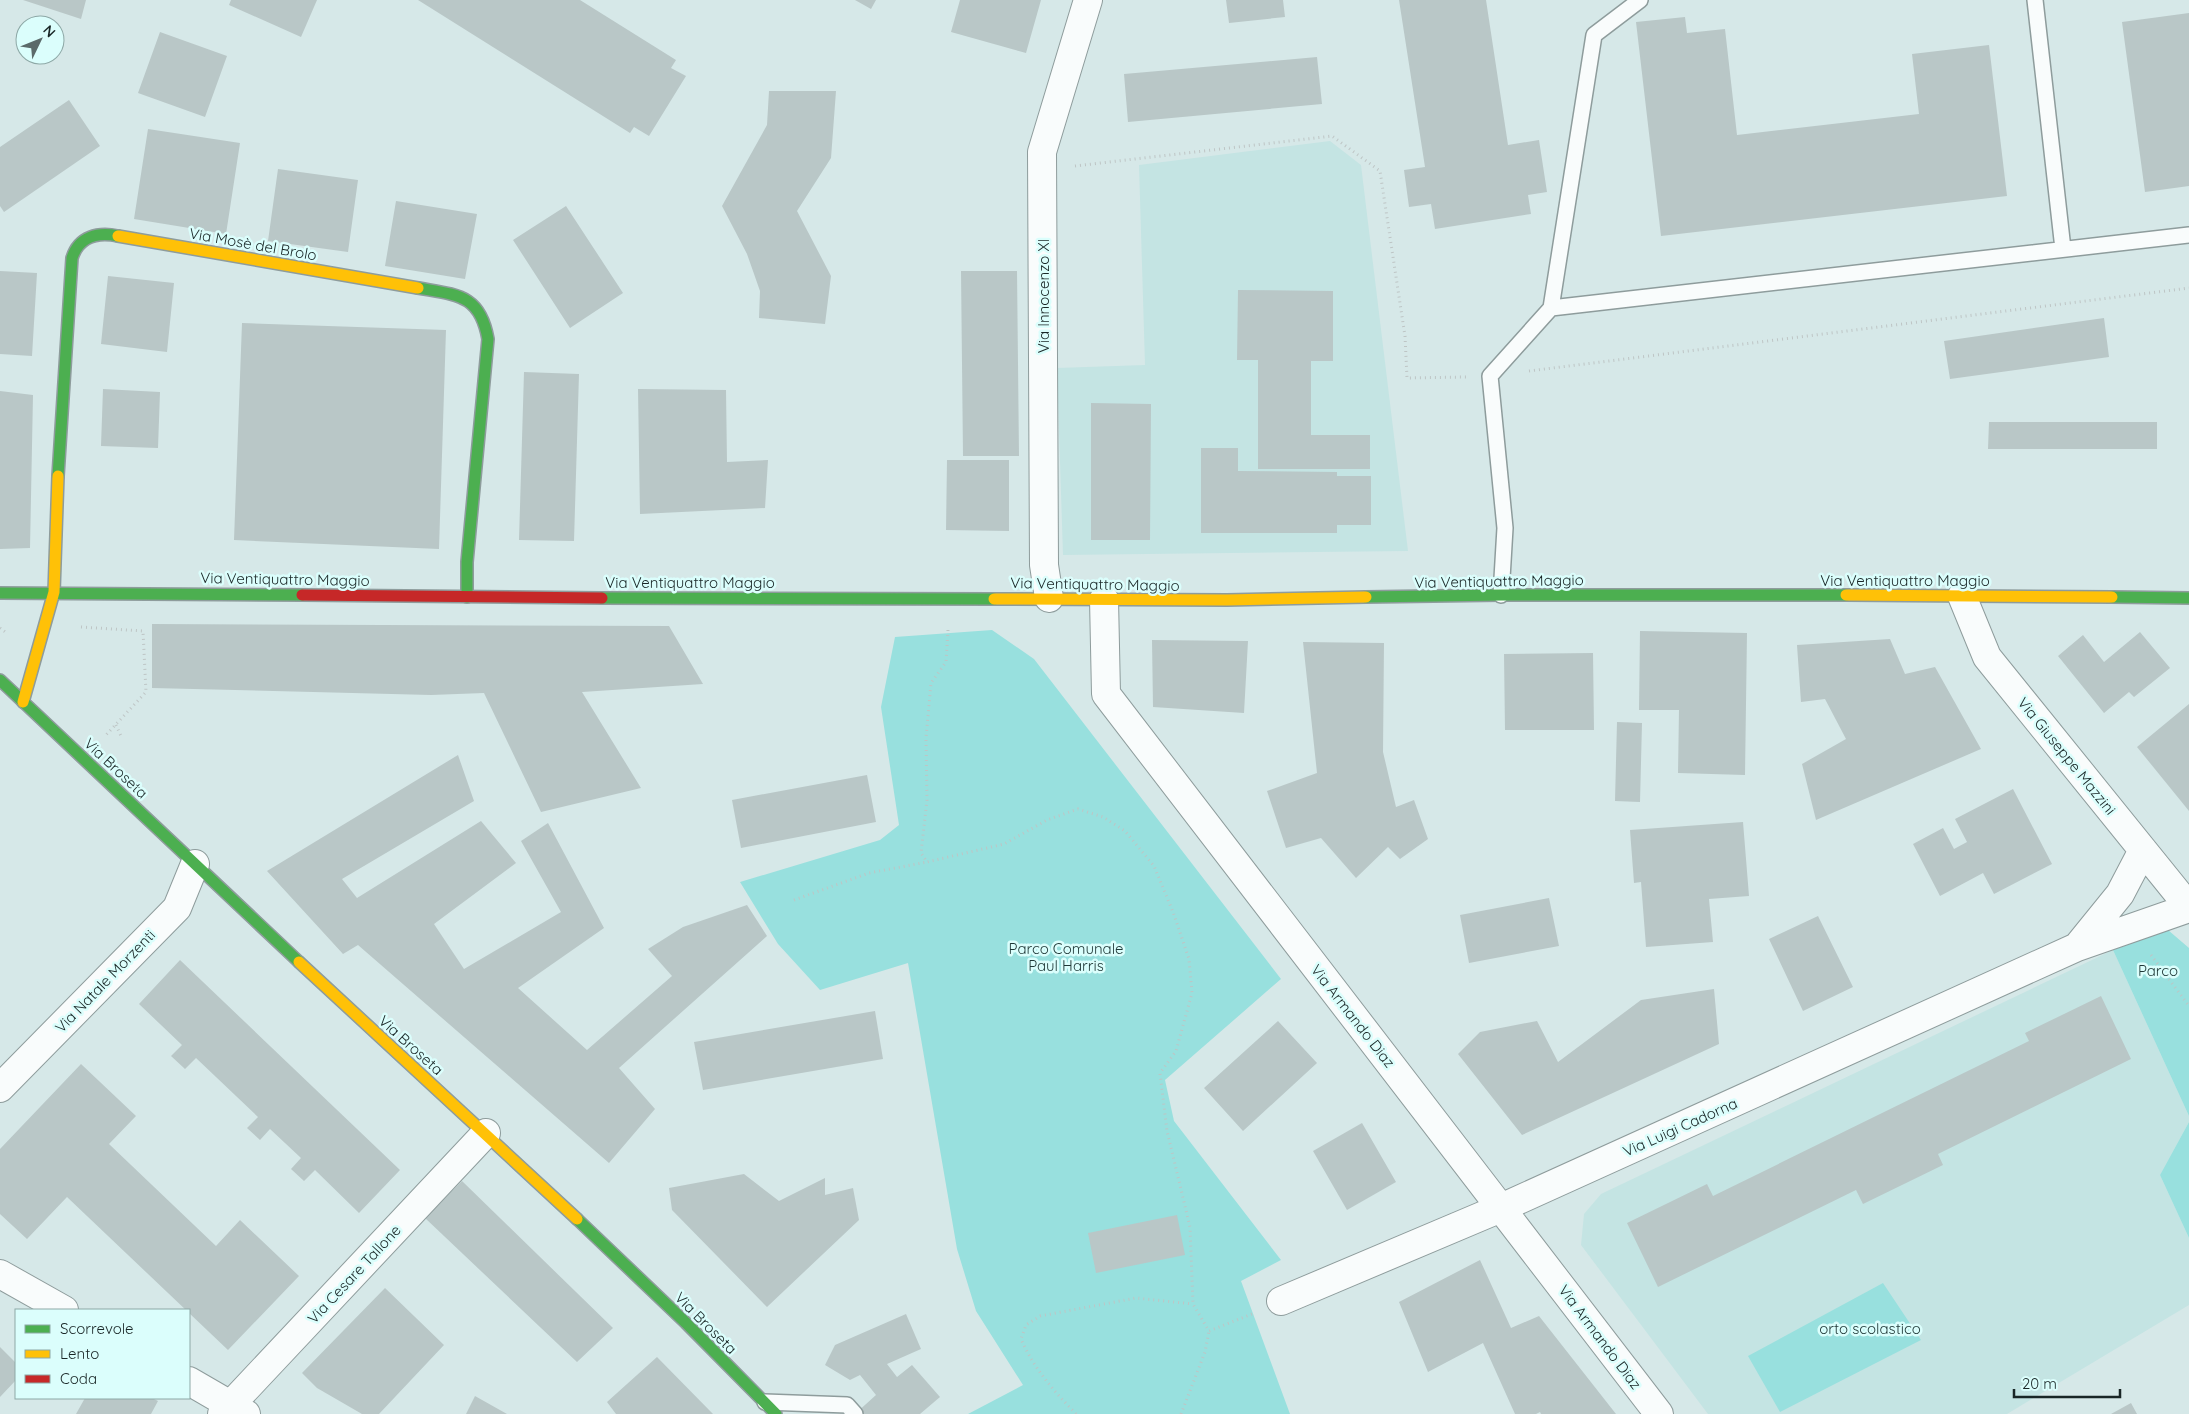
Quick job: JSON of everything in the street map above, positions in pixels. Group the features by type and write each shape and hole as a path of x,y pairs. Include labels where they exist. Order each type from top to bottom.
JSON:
{"street":[{"name":"Via Innocenzo XI","path":"1049,598 1044,566 1042,152 1088,0"},
{"name":"Via Mosè del Brolo","path":"54,592 60,418 73,250 84,240 102,234 449,294 469,302 480,309 485,318 488,339 467,562 467,597"},
{"name":"Via Ventiquattro Maggio","path":"0,594 54,592 467,597 951,597 1227,600 1501,595 2189,598"},
{"path":"23,702 54,592"},
{"name":"Via Giuseppe Mazzini","path":"1962,596 1987,657 2189,907"},
{"name":"Via Armando Diaz","path":"1104,598 1106,694 1659,1414"},
{"name":"Via Broseta","path":"0,680 195,864 486,1133 686,1323 776,1414"},
{"name":"Via Luigi Cadorna","path":"2077,947 2120,894 2143,850"},
{"name":"Via Natale Morzenti","path":"0,1088 177,908 195,864"},
{"name":"Via Luigi Cadorna","path":"1281,1301 1501,1208 2077,947 2189,907"},
{"name":"Via Cesare Tallone","path":"233,1411 486,1133"},
{"path":"0,1274 62,1309"},
{"path":"190,1382 233,1411"}],"lane":[{"path":"1501,595 1505,528 1490,376 1551,308 1594,35 1640,0"},
{"path":"2035,0 2063,249"},
{"path":"1551,308 2189,235"},
{"path":"764,1402 847,1405 855,1414"}],"path":[{"path":"927,862 921,853 927,800 926,738 930,692 931,683 946,662 951,597"},
{"path":"72,627 143,631 146,692 103,738"},
{"path":"0,628 22,646 37,648"},
{"path":"116,725 122,736"},
{"path":"794,900 869,873 1004,844 1047,820 1078,809 1103,817 1125,831 1154,866 1173,912 1189,959 1192,993 1176,1052 1160,1073 1167,1131 1190,1227 1193,1304 1209,1331 1205,1352 1181,1414"},
{"path":"2131,929 2189,1006"},
{"path":"1076,1414 1049,1387 1028,1355 1021,1339 1026,1326 1040,1316 1136,1298 1193,1304"},
{"path":"1209,1331 1281,1301"}],"shaded area":[{"path":"1330,141 1361,165 1408,551 1063,555 1057,368 1145,365 1139,165"},
{"path":"2113,950 2189,1116 2189,1122 2160,1175 2189,1238 2189,1305 2007,1414 1708,1414 1581,1245 1584,1214 1601,1194"}],"green space":[{"name":"Parco Comunale Paul Harris","path":"992,630 1034,659 1281,979 1165,1080 1174,1121 1281,1260 1241,1281 1290,1414 968,1414 1023,1385 976,1311 957,1249 908,963 820,990 778,944 740,882 880,840 899,825 881,707 895,637"},
{"name":"Parco","path":"2168,930 2189,948 2189,1116 2113,950"},
{"path":"2189,1122 2189,1238 2160,1175"},
{"name":"orto scolastico","path":"1883,1283 1921,1340 1780,1412 1748,1356"}],"building":[{"path":"23,0 86,0 81,19"},
{"path":"231,0 317,0 301,37 229,5"},
{"path":"418,0 580,0 676,60 671,68 686,76 649,136 634,127 630,133"},
{"path":"855,0 876,0 871,9"},
{"path":"960,0 1041,0 1026,53 951,32"},
{"path":"1226,0 1283,0 1285,17 1229,23"},
{"path":"1399,0 1486,0 1508,145 1539,140 1547,192 1528,195 1531,214 1435,229 1431,204 1409,207 1404,170 1425,167"},
{"path":"2189,13 2189,186 2145,192 2122,22"},
{"path":"1685,17 1687,33 1725,29 1737,135 1919,114 1912,54 1989,45 2007,196 1661,236 1636,22"},
{"path":"160,32 227,56 205,117 138,93"},
{"path":"1317,57 1322,104 1128,122 1124,74"},
{"path":"769,91 836,91 831,158 797,211 831,276 825,324 759,318 760,291 747,254 722,206 767,125"},
{"path":"69,100 100,146 4,212 0,206 0,147"},
{"path":"148,129 240,143 226,234 134,219"},
{"path":"278,169 358,180 348,252 268,241"},
{"path":"396,201 477,214 465,279 385,266"},
{"path":"566,206 623,293 570,328 513,240"},
{"path":"0,271 37,273 32,356 0,354"},
{"path":"961,271 1017,271 1019,456 963,456"},
{"path":"108,276 174,283 167,352 101,344"},
{"path":"1238,290 1333,291 1333,361 1311,361 1311,435 1370,435 1370,469 1258,469 1258,360 1237,360"},
{"path":"2104,318 2109,357 1950,379 1944,341"},
{"path":"242,323 446,330 439,549 234,540"},
{"path":"524,372 579,374 574,541 519,540"},
{"path":"103,389 160,392 158,448 101,446"},
{"path":"638,389 726,390 727,462 768,460 765,508 640,514"},
{"path":"0,391 33,395 30,548 0,549"},
{"path":"1091,403 1151,404 1150,540 1091,540"},
{"path":"1989,422 2157,422 2157,449 1988,449"},
{"path":"1201,448 1238,448 1238,471 1337,472 1337,476 1371,476 1371,525 1337,525 1337,533 1201,533"},
{"path":"947,460 1009,460 1009,531 946,530"},
{"path":"152,624 669,626 703,684 582,692 641,788 541,812 484,693 431,695 152,688"},
{"path":"1640,631 1747,633 1745,775 1678,773 1679,710 1639,710"},
{"path":"2140,632 2170,668 2134,697 2129,692 2104,713 2058,656 2083,635 2104,662"},
{"path":"1890,639 1905,674 1935,667 1981,749 1816,820 1802,764 1846,739 1825,699 1801,702 1797,645"},
{"path":"1152,640 1248,641 1244,713 1153,707"},
{"path":"1303,642 1384,643 1383,752 1396,807 1414,800 1428,839 1400,859 1388,847 1356,878 1321,838 1286,848 1267,791 1317,773"},
{"path":"1593,653 1594,730 1505,730 1504,654"},
{"path":"2189,704 2189,811 2137,747"},
{"path":"1617,722 1642,723 1640,802 1615,801"},
{"path":"458,755 474,801 342,879 357,898 481,821 516,863 434,924 464,969 561,912 521,841 548,823 604,928 518,988 587,1050 672,976 648,949 683,927 747,905 767,936 619,1068 655,1109 609,1163 358,945 343,954 267,871"},
{"path":"867,775 876,822 741,848 732,800"},
{"path":"2013,789 2052,864 1994,894 1983,873 1940,896 1913,844 1943,828 1954,849 1967,842 1955,819"},
{"path":"1743,822 1749,896 1709,899 1713,942 1646,947 1641,882 1634,883 1630,830"},
{"path":"1549,898 1559,946 1469,963 1460,915"},
{"path":"1818,916 1853,987 1803,1011 1769,939"},
{"path":"180,960 400,1170 359,1213 315,1170 304,1181 291,1169 301,1158 270,1129 260,1140 247,1128 258,1117 196,1058 185,1069 171,1056 182,1045 139,1004"},
{"path":"1714,989 1719,1044 1522,1135 1458,1054 1480,1032 1537,1021 1558,1062 1641,1000"},
{"path":"2101,996 2131,1059 1938,1154 1943,1165 1863,1204 1856,1190 1658,1287 1627,1223 1707,1184 1713,1196 2029,1041 2025,1033"},
{"path":"875,1011 883,1059 703,1090 694,1042"},
{"path":"1278,1021 1317,1063 1243,1131 1204,1088"},
{"path":"81,1064 136,1116 109,1144 216,1246 240,1220 299,1276 228,1350 190,1314 190,1309 185,1309 67,1197 27,1239 0,1214 0,1149"},
{"path":"1362,1123 1396,1182 1347,1210 1313,1151"},
{"path":"744,1174 779,1201 825,1178 825,1195 853,1188 859,1220 767,1307 672,1210 669,1188"},
{"path":"462,1181 613,1328 577,1362 425,1218"},
{"path":"1177,1215 1185,1255 1096,1273 1088,1233"},
{"path":"1480,1260 1511,1328 1539,1316 1616,1414 1541,1414 1540,1412 1536,1414 1515,1414 1483,1343 1428,1372 1399,1302"},
{"path":"385,1288 444,1345 379,1414 362,1414 317,1388 302,1373"},
{"path":"906,1314 921,1349 887,1364 897,1377 912,1365 940,1397 920,1414 855,1414 876,1395 860,1375 850,1380 825,1365 835,1345"},
{"path":"0,1347 15,1362 15,1381 0,1397"},
{"path":"657,1357 713,1414 616,1414 607,1402"},
{"path":"475,1396 507,1414 466,1414"},
{"path":"84,1399 154,1399 158,1401 151,1414 76,1414"},
{"path":"2131,1403 2137,1414 2111,1414"}],"traffic: fast":[{"path":"58,476 72,258 79,245 90,237 97,235 118,236"},
{"path":"418,288 455,295 465,299 479,313 488,339 467,562 467,597"},
{"path":"0,593 302,595"},
{"path":"1366,597 1846,595"},
{"path":"2112,597 2189,598"},
{"path":"602,598 994,599"},
{"path":"0,680 299,962"},
{"path":"577,1219 686,1323 776,1414"}],"traffic: slow":[{"path":"118,236 418,288"},
{"path":"23,702 54,592 58,476"},
{"path":"1846,595 2112,597"},
{"path":"994,599 1227,600 1366,597"},
{"path":"299,962 577,1219"}],"traffic: jam":[{"path":"302,595 602,598"}]}
